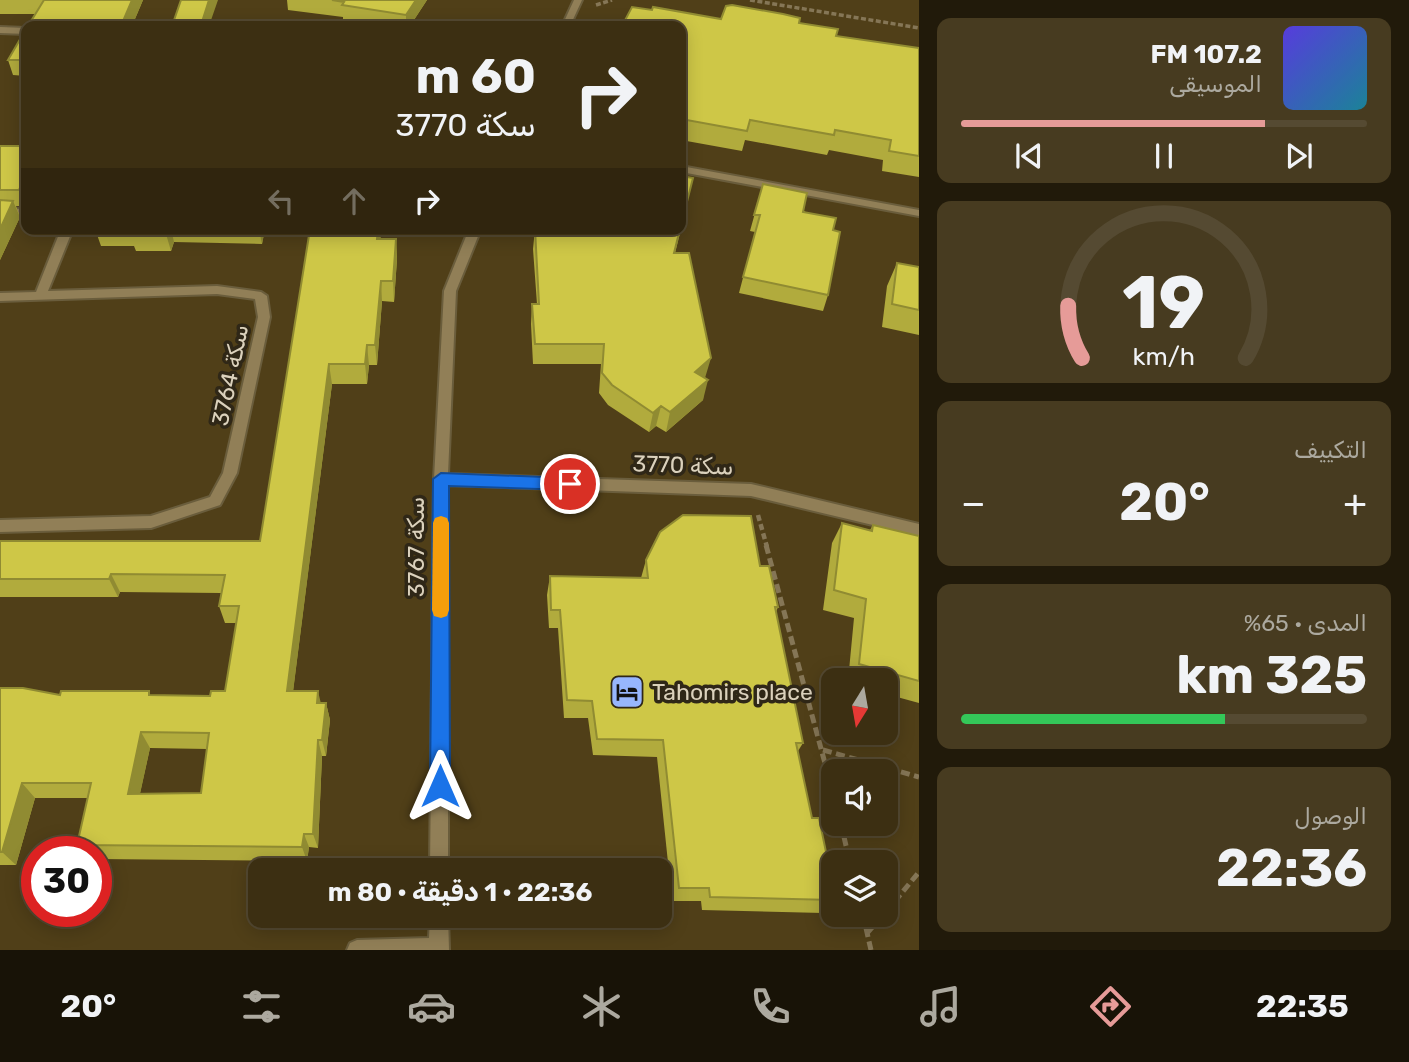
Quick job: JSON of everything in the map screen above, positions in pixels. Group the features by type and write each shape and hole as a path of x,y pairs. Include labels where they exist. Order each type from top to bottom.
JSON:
{"street":[{"path":"565,0 579,1 569,21"},
{"path":"0,30 21,31"},
{"path":"686,170 919,214"},
{"path":"0,211 21,212"},
{"path":"40,296 65,235"},
{"name":"سكة 3767","path":"439,858 441,479 450,291 473,235"},
{"name":"سكة 3764","path":"0,298 216,290 261,296 264,317 230,473 215,501 151,522 0,526"},
{"name":"سكة 3770","path":"441,479 751,490 919,530"},
{"path":"357,950 439,948 439,928"}],"path":[{"path":"750,0 919,27"},
{"path":"751,490 824,759"},
{"path":"822,751 919,777"},
{"path":"898,897 919,872"},
{"path":"866,927 871,950"},
{"path":"868,933 873,927"}],"building":[{"path":"44,0 132,0 123,21 31,21"},
{"path":"181,0 209,0 202,21 174,21"},
{"path":"332,0 416,0 406,15 342,5 344,2"},
{"path":"726,6 800,18 799,23 838,29 836,36 919,48 919,156 889,151 891,140 835,130 834,135 750,120 747,131 686,120 686,21 625,21 632,7 652,10 653,7 721,19"},
{"path":"21,38 21,60 8,60"},
{"path":"0,146 21,146 19,190 0,190"},
{"path":"686,177 693,178 686,205"},
{"path":"763,184 807,193 803,212 836,218 833,230 840,232 828,295 743,277 760,215 754,215"},
{"path":"0,200 13,201 0,229"},
{"path":"309,235 377,235 377,239 396,239 393,281 381,281 375,345 367,345 365,364 329,364 287,691 318,691 317,703 326,703 322,740 318,740 313,834 304,834 302,847 112,845 112,836 79,836 91,783 22,783 0,852 0,688 23,688 60,695 61,691 149,691 149,695 210,696 211,691 225,691 239,606 219,606 225,575 111,574 109,579 0,579 0,541 260,541","holes":["141,732 209,733 201,793 128,794"]},
{"path":"535,235 678,235 674,253 689,253 711,358 695,372 708,380 670,412 661,406 653,413 612,385 602,373 604,344 535,344 532,304 539,304"},
{"path":"897,263 919,267 919,310 892,304"},
{"path":"683,515 751,516 760,566 769,566 803,743 796,743 812,818 819,818 826,850 821,850 821,900 710,897 709,888 679,888 663,740 597,739 592,701 567,700 560,610 551,610 550,576 648,578 646,560 660,532"},
{"path":"842,523 872,531 873,525 919,536 919,681 898,675 898,668 873,668 859,664 866,599 834,590"}],"slow traffic":[{"path":"441,523 441,610"}],"place":[{"name":"Tahomirs place","path":"627,692"}],"route":[{"path":"440,786 441,479 570,484"}]}
